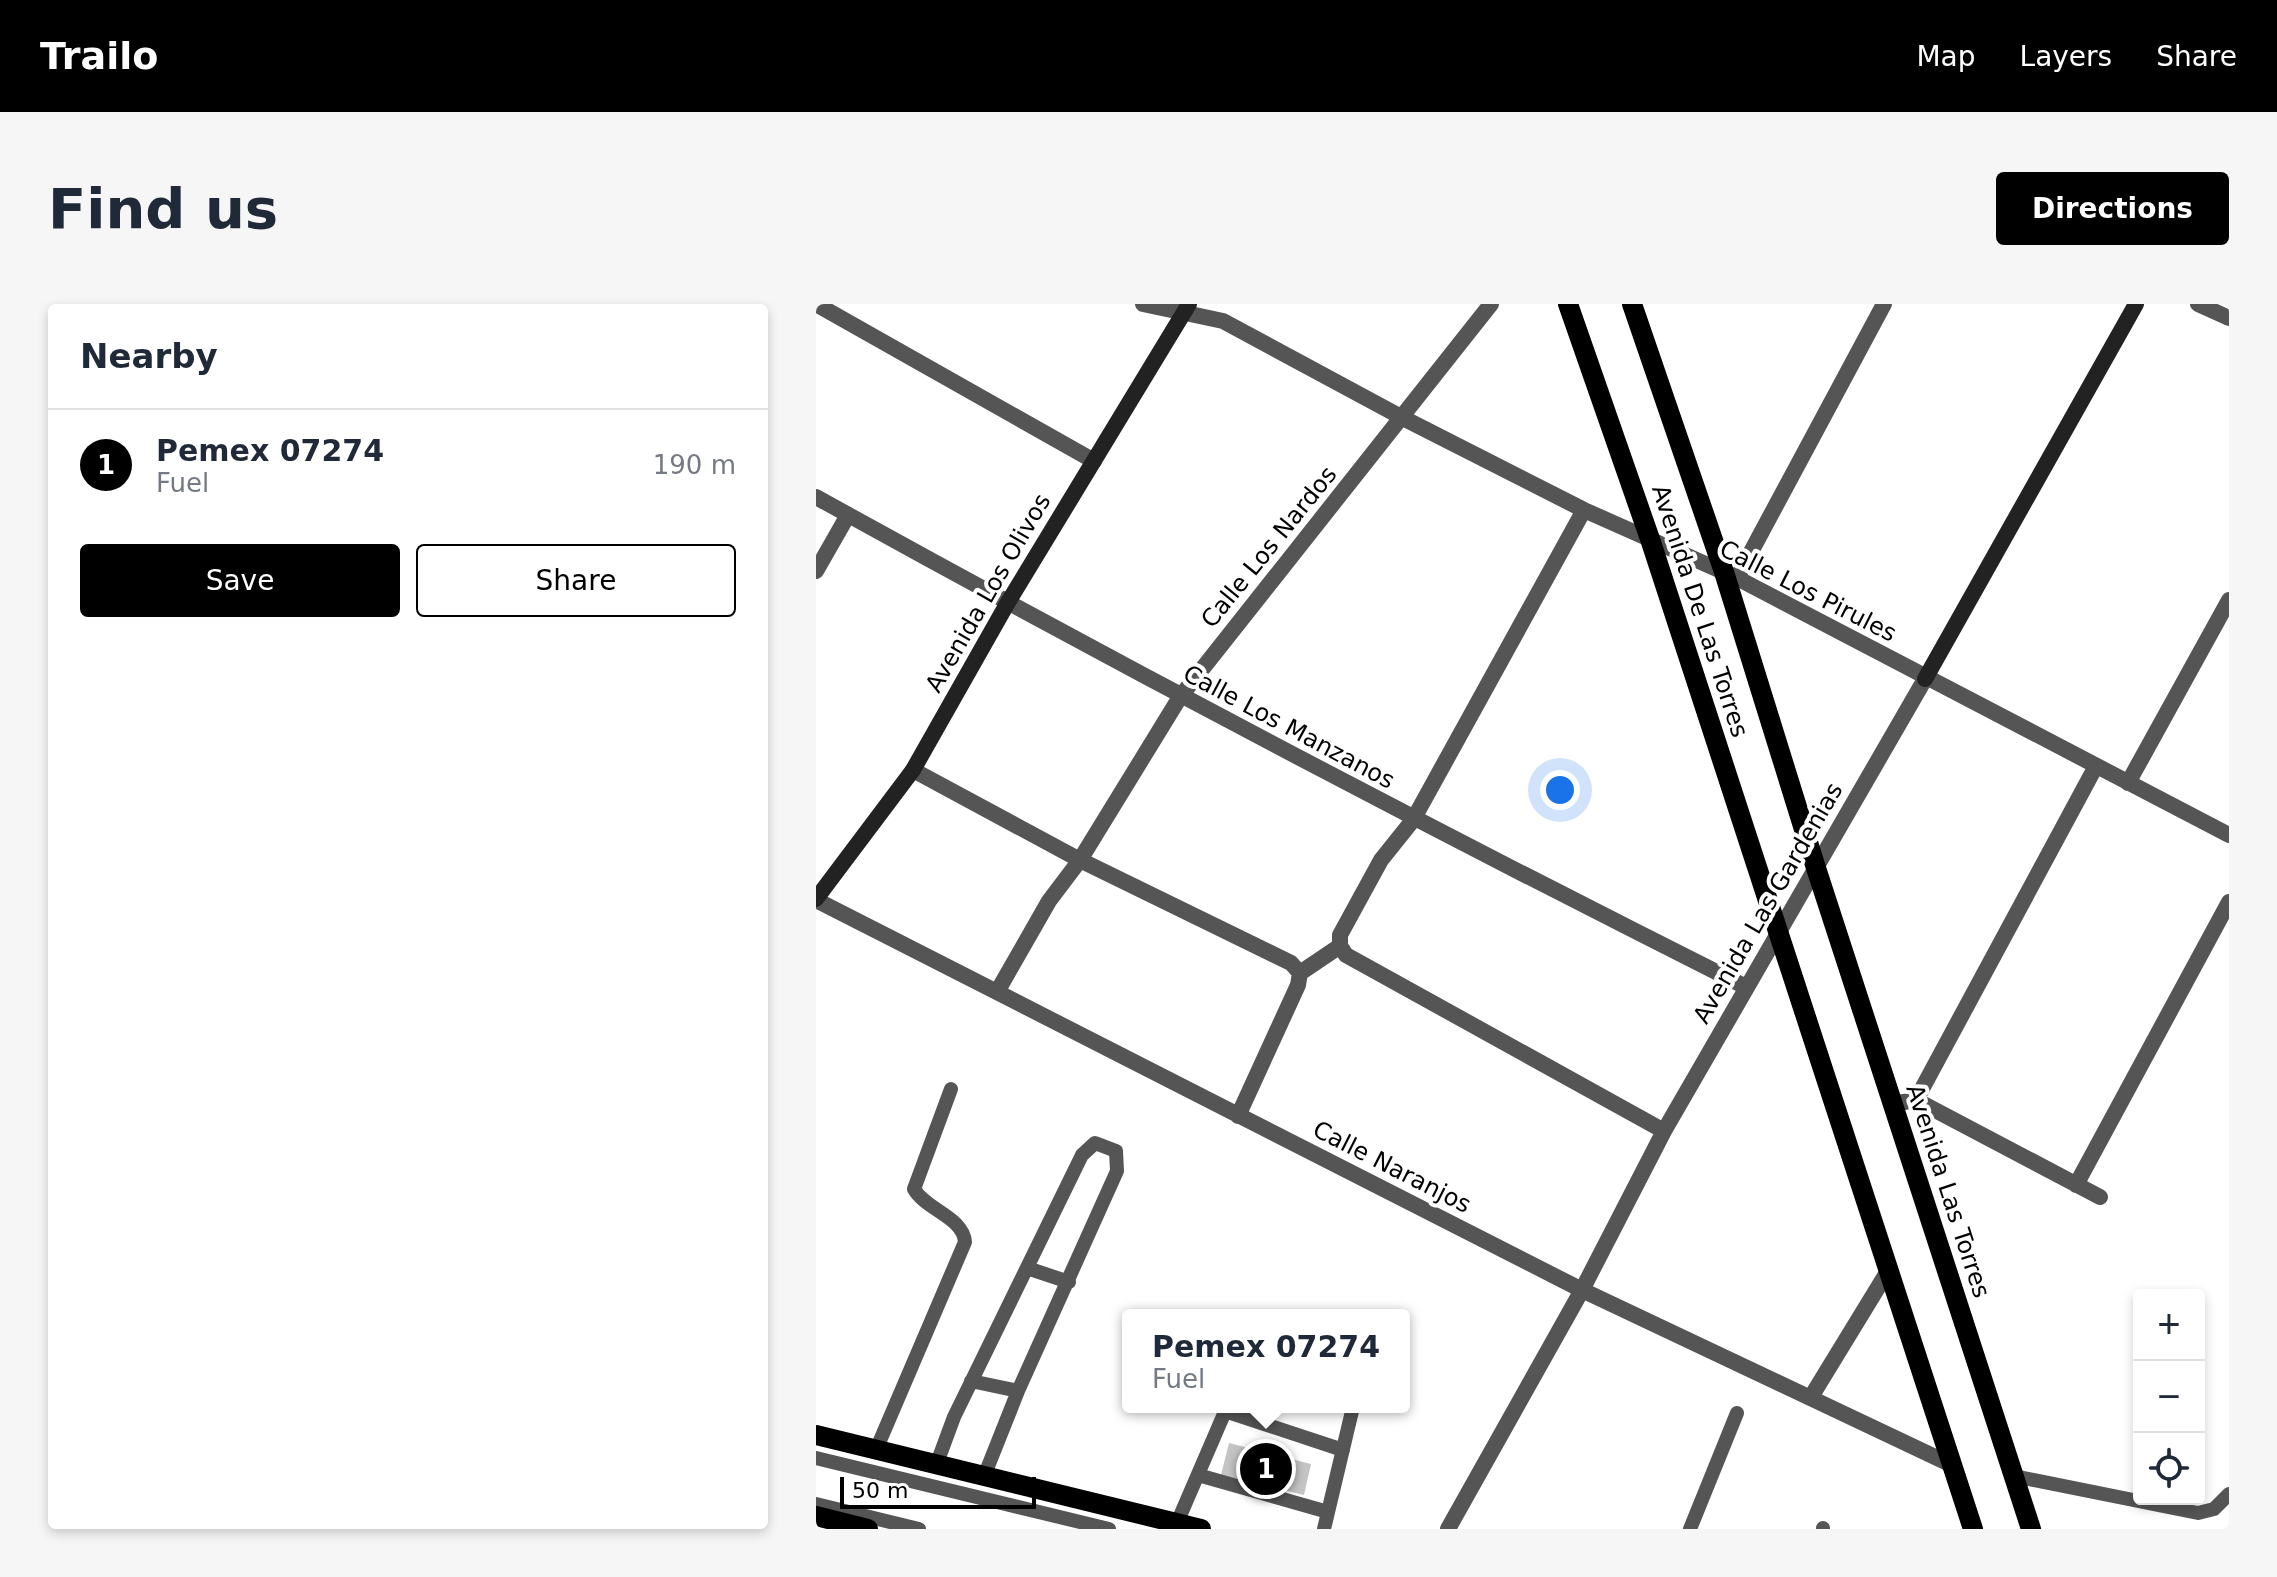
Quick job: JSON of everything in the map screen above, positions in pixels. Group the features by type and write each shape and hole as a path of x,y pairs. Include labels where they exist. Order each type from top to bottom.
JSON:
{"main road":[{"name":"Avenida De Las Torres","path":"1568,304 1650,539 1777,935"},
{"name":"Avenida De Las Torres","path":"1632,304 1731,575 1816,868"},
{"name":"Avenida Las Torres","path":"1816,868 2031,1529"},
{"path":"1777,935 1973,1529"},
{"path":"816,1435 1201,1529"},
{"path":"816,1516 868,1529"}],"street":[{"path":"816,304 1094,461"},
{"name":"Calle Los Pirules","path":"1143,304 1185,309 1223,321 1403,418 1584,510 1731,575 1925,679 2229,835"},
{"name":"Calle Los Nardos","path":"997,992 1049,901 1080,860 1180,697 1491,304"},
{"path":"1731,575 1884,304"},
{"name":"Avenida Las Gardenias","path":"1448,1529 1582,1290 1664,1131 1925,679 2136,304"},
{"path":"2198,304 2229,318"},
{"name":"Avenida Los Olivos","path":"816,900 913,770 1007,604 1185,309"},
{"name":"Calle Los Manzanos","path":"816,497 1007,604 1413,820 1746,987"},
{"path":"1584,510 1413,820 1381,860 1340,935 1340,946 1346,955 1664,1131"},
{"path":"816,571 848,515"},
{"path":"2128,783 2229,600"},
{"path":"1916,1100 2096,766"},
{"path":"913,770 1080,860 1291,963 1300,973"},
{"name":"Calle Naranjos","path":"816,900 1582,1290 1952,1465"},
{"path":"2076,1185 2229,902"},
{"path":"1238,1116 1298,985 1300,973 1340,946"},
{"path":"1892,1104 1916,1100 2100,1197"},
{"path":"1811,1397 1888,1271"}],"lane":[{"path":"876,1450 965,1242 964,1233 957,1225 919,1198 914,1189 951,1089"},
{"path":"937,1463 971,1381 1082,1155 1095,1143 1116,1151 1117,1171 1018,1391 985,1474"},
{"path":"1027,1268 1069,1282"},
{"path":"971,1381 1018,1391"},
{"path":"1177,1523 1224,1413"},
{"path":"1237,1413 1343,1450"},
{"path":"1324,1529 1352,1413"},
{"path":"1690,1529 1737,1413"},
{"path":"816,1458 1109,1529"},
{"path":"1198,1475 1328,1512"},
{"path":"2014,1476 2198,1513 2214,1509 2229,1494"},
{"path":"816,1504 919,1529"}],"building":[{"path":"1229,1443 1311,1464 1304,1495 1221,1475"}],"place":[{"name":"Pemex 07274","path":"1266,1469"}]}
